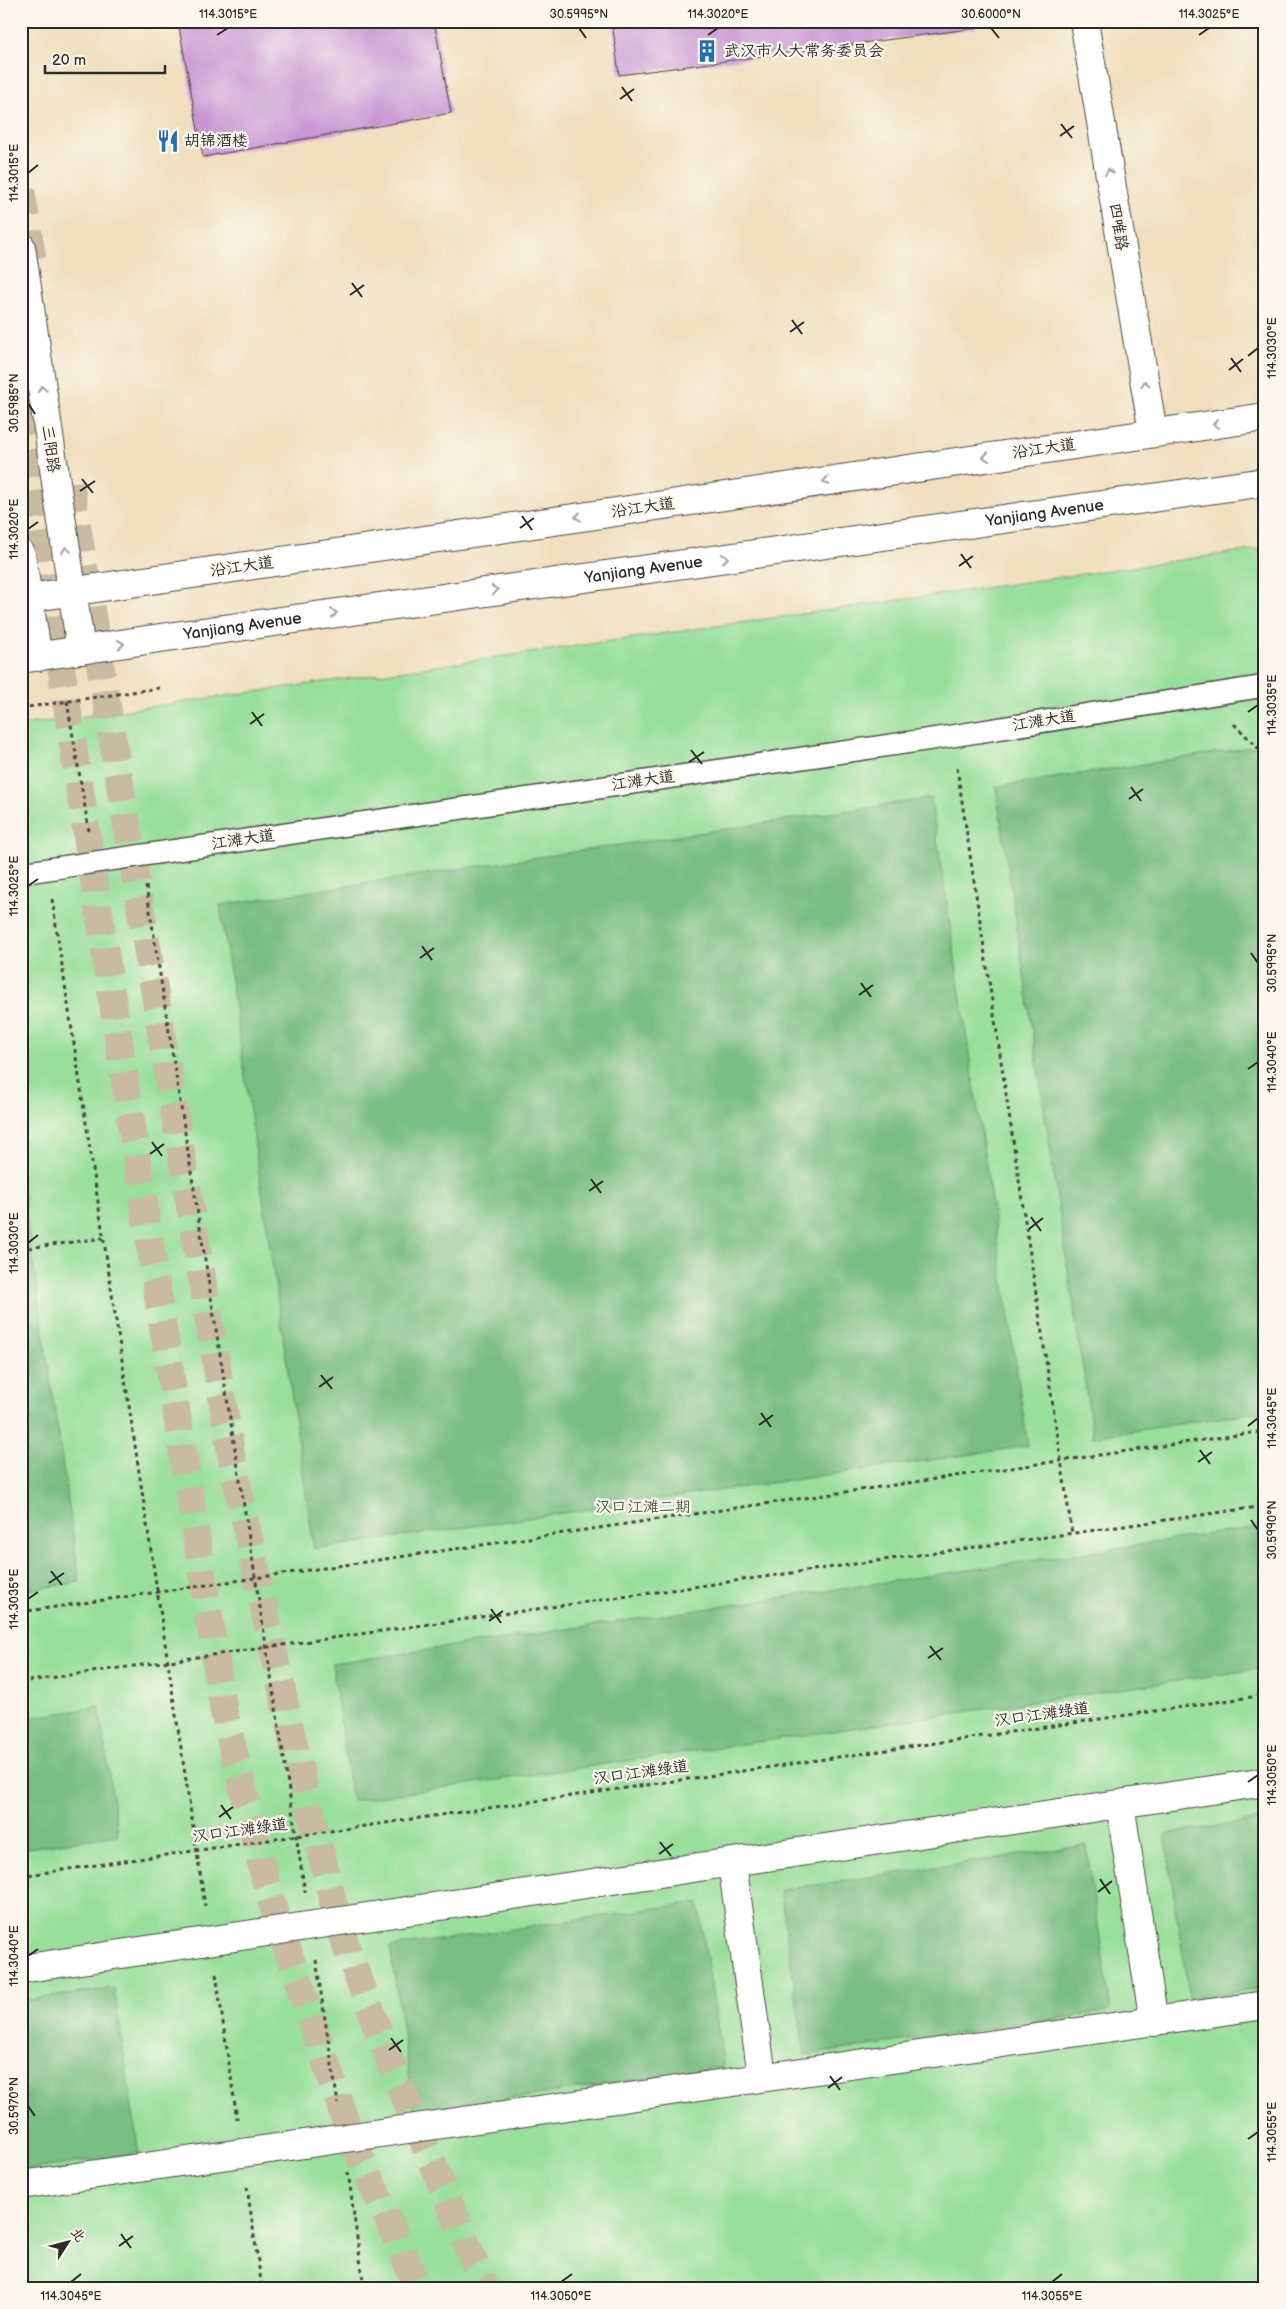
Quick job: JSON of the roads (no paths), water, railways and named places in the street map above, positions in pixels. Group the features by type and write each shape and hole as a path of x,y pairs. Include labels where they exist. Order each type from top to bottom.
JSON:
{"street":[{"name":"四唯路","path":"1084,21 1153,432"},
{"name":"三阳路","path":"21,247 80,650"},
{"name":"沿江大道","path":"25,598 1265,417"},
{"name":"Yanjiang Avenue","path":"30,658 1265,482"},
{"path":"21,554 30,658"},
{"path":"21,1969 1265,1782"},
{"path":"1120,1804 1154,2022"},
{"path":"732,1863 762,2076"},
{"path":"21,2185 762,2076 1154,2022 1265,2004"}],"lane":[{"name":"江滩大道","path":"21,873 952,736 1265,686"}],"tunnel":[{"path":"21,190 35,273"},
{"path":"21,408 224,1712 269,1895 349,2132 418,2288"},
{"path":"70,483 233,1465 295,1751 341,1933 399,2084 485,2288"}],"place":[{"name":"武汉市人大常务委员会","path":"707,51"},
{"name":"胡锦酒楼","path":"168,141"}],"park label":[{"name":"汉口江滩二期","path":"643,1507"}]}
